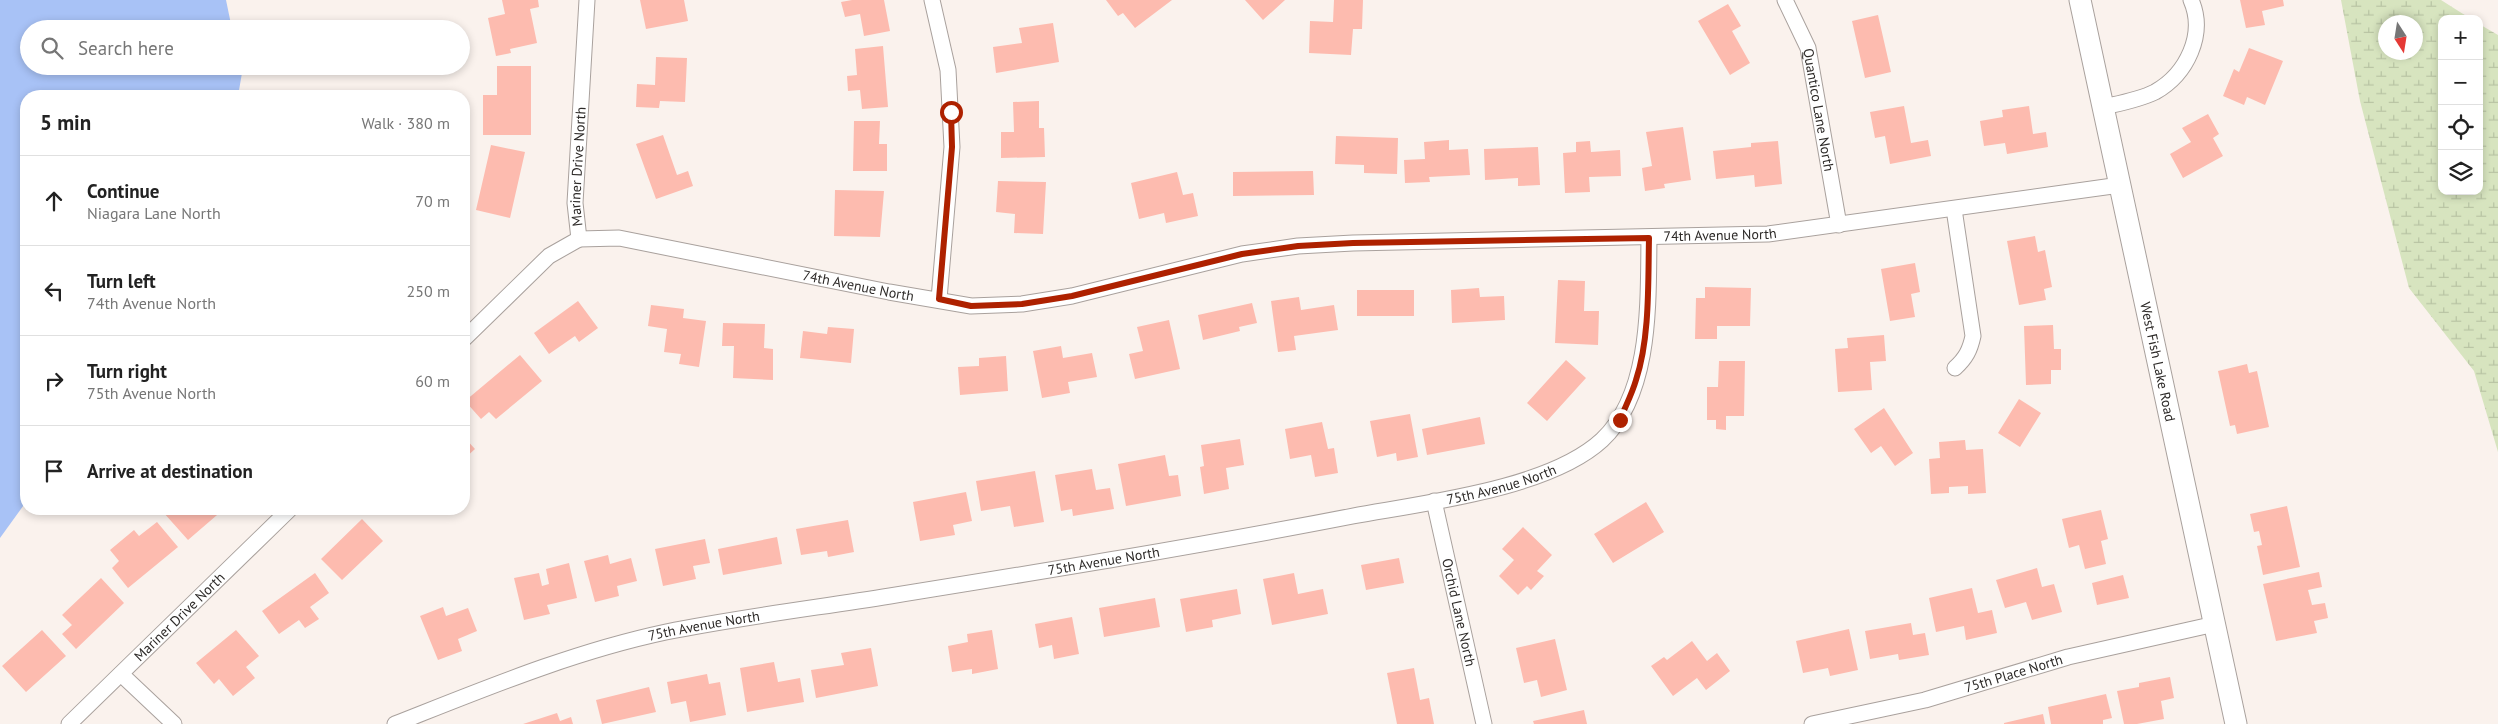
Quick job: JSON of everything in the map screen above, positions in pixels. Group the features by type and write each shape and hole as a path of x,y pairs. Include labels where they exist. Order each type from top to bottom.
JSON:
{"street":[{"name":"Mariner Drive North","path":"470,333 549,256 579,239 575,203 587,0"},
{"path":"932,0 948,70 952,147 939,299"},
{"name":"Quantico Lane North","path":"1785,0 1808,48 1839,225"},
{"name":"West Fish Lake Road","path":"2080,0 2236,724"},
{"path":"2103,106 2133,101 2155,92 2176,77 2186,63 2194,46 2196,26 2190,0"},
{"name":"74th Avenue North","path":"579,239 619,238 889,292 939,299 971,306 1022,304 1072,296 1242,254 1298,246 1353,243 1768,234 2120,185"},
{"path":"1954,208 1973,336 1970,349 1964,360 1955,368"},
{"name":"75th Avenue North","path":"395,724 554,662 662,633 1276,531 1514,484 1550,472 1601,441 1620,420 1637,380 1643,347 1648,291 1649,238"},
{"name":"Orchid Lane North","path":"1434,501 1484,724"},
{"name":"Mariner Drive North","path":"69,724 284,515"},
{"name":"75th Place North","path":"1812,724 1925,700 2068,657 2215,624"},
{"path":"120,674 174,724"}],"green space":[{"path":"2341,0 2441,0 2465,15 2438,15 2438,195 2483,195 2483,26 2498,35 2498,452 2474,371 2409,288 2360,101"}],"water":[{"path":"0,0 226,0 230,20 20,20 20,75 242,75 239,90 20,90 20,510 0,538"}],"building":[{"path":"502,0 538,0 539,7 530,9 537,43 510,49 511,53 496,56 488,18 505,14"},
{"path":"640,0 684,0 688,21 646,29"},
{"path":"884,0 890,31 864,36 860,14 845,17 841,2"},
{"path":"1106,0 1172,0 1135,28 1123,13 1118,16"},
{"path":"1245,0 1285,0 1263,20"},
{"path":"1334,0 1363,0 1362,29 1353,29 1351,55 1309,53 1310,21 1333,22"},
{"path":"2240,0 2283,0 2284,6 2262,11 2265,25 2246,28"},
{"path":"1728,4 1741,26 1732,31 1750,63 1730,75 1698,21"},
{"path":"1878,15 1891,72 1865,78 1852,21"},
{"path":"1053,23 1059,62 996,73 993,47 1022,43 1019,28"},
{"path":"883,46 888,107 862,109 860,90 848,91 847,76 857,75 855,49"},
{"path":"2249,48 2283,61 2265,105 2247,97 2244,105 2223,96 2234,69 2239,72"},
{"path":"656,57 687,58 685,102 660,101 659,108 636,107 637,84 655,85"},
{"path":"497,66 531,66 531,135 483,135 483,95 497,95"},
{"path":"1039,101 1039,128 1044,128 1045,157 1001,158 1001,132 1014,132 1013,102"},
{"path":"1904,106 1911,143 1928,140 1931,156 1890,164 1885,136 1875,138 1870,112"},
{"path":"2029,106 2033,134 2046,132 2048,147 2007,154 2005,143 1984,146 1980,121 2003,117 2002,110"},
{"path":"2208,114 2219,134 2213,138 2223,156 2183,178 2170,154 2191,142 2182,128"},
{"path":"854,121 880,121 879,144 887,144 887,171 853,171"},
{"path":"1683,127 1691,180 1664,184 1665,188 1645,191 1642,168 1652,166 1646,132"},
{"path":"663,135 677,175 688,171 693,186 656,199 636,144"},
{"path":"1336,136 1398,138 1397,174 1364,173 1364,165 1335,164"},
{"path":"1449,140 1449,150 1468,149 1470,175 1429,177 1430,182 1405,183 1404,160 1425,159 1424,142"},
{"path":"1590,141 1591,152 1620,150 1621,176 1589,177 1590,192 1565,193 1563,153 1576,152 1576,142"},
{"path":"1778,141 1782,184 1755,187 1754,175 1716,179 1713,151 1751,147 1751,143"},
{"path":"491,145 525,152 510,218 476,210"},
{"path":"1538,147 1540,185 1518,186 1518,178 1485,180 1484,149"},
{"path":"1313,171 1314,195 1233,196 1233,172"},
{"path":"1177,172 1183,195 1193,193 1198,216 1166,223 1164,213 1139,219 1131,183"},
{"path":"998,181 1046,182 1043,234 1014,233 1015,214 996,212"},
{"path":"835,190 884,191 880,237 834,236"},
{"path":"2035,236 2038,252 2045,250 2052,287 2044,289 2046,300 2019,305 2007,241"},
{"path":"1915,263 1920,292 1911,294 1915,317 1890,321 1881,269"},
{"path":"1558,280 1585,281 1584,311 1599,311 1598,345 1555,343"},
{"path":"1705,287 1751,288 1750,326 1717,326 1717,339 1695,339 1696,298 1705,298"},
{"path":"1479,288 1480,297 1504,296 1505,320 1452,323 1451,290"},
{"path":"1357,290 1414,290 1414,316 1357,316"},
{"path":"1299,297 1301,310 1334,305 1338,330 1294,336 1296,350 1278,352 1271,301"},
{"path":"578,301 598,328 579,342 575,336 549,354 534,333"},
{"path":"1252,303 1257,323 1239,327 1240,331 1203,340 1198,315"},
{"path":"651,305 684,309 683,318 706,321 699,367 679,364 681,354 664,352 667,329 648,326"},
{"path":"1169,320 1180,369 1135,379 1129,354 1143,351 1137,327"},
{"path":"723,323 765,324 764,348 773,349 773,380 733,378 734,346 722,346"},
{"path":"2053,325 2054,349 2061,349 2061,370 2051,370 2051,384 2026,385 2024,326"},
{"path":"828,327 854,329 851,363 800,358 803,331 827,334"},
{"path":"1884,335 1886,361 1870,362 1872,390 1838,392 1835,349 1848,348 1847,338"},
{"path":"1061,346 1063,358 1092,353 1097,377 1068,382 1070,393 1042,398 1033,351"},
{"path":"520,355 542,381 496,419 489,412 481,419 470,407 470,397"},
{"path":"1006,356 1008,391 960,395 958,367 979,366 979,358"},
{"path":"1566,360 1586,378 1547,421 1527,403"},
{"path":"1719,361 1745,361 1744,416 1726,416 1726,430 1716,429 1716,420 1707,420 1707,387 1718,387"},
{"path":"2247,364 2249,373 2257,371 2269,427 2237,434 2235,425 2230,426 2218,371"},
{"path":"2019,399 2041,413 2020,447 1998,433"},
{"path":"1884,408 1913,453 1895,466 1881,446 1871,453 1854,429"},
{"path":"1410,414 1418,457 1397,461 1396,453 1377,457 1370,421"},
{"path":"1480,417 1485,444 1427,455 1422,429"},
{"path":"1322,422 1328,449 1334,448 1338,473 1315,477 1311,455 1290,459 1285,429"},
{"path":"1240,439 1244,465 1226,468 1229,489 1204,494 1200,467 1204,466 1201,445"},
{"path":"1965,440 1966,450 1983,449 1986,493 1968,494 1968,486 1949,487 1949,493 1931,494 1929,459 1940,458 1939,442"},
{"path":"470,444 475,449 470,454"},
{"path":"1165,455 1169,476 1178,475 1181,496 1126,506 1118,464"},
{"path":"1092,469 1096,490 1110,488 1114,509 1073,516 1072,509 1061,511 1055,475"},
{"path":"1035,471 1044,522 1014,527 1010,506 981,511 976,481"},
{"path":"966,492 972,521 953,525 955,535 920,541 913,502"},
{"path":"1646,502 1664,532 1613,563 1594,534"},
{"path":"2287,506 2300,567 2263,575 2257,546 2262,545 2259,531 2254,532 2250,514"},
{"path":"2101,510 2108,539 2101,541 2106,564 2085,569 2079,545 2069,548 2062,519"},
{"path":"166,515 217,515 188,540"},
{"path":"362,519 383,541 342,580 321,559"},
{"path":"848,520 854,552 828,557 827,551 801,555 796,529"},
{"path":"157,522 178,547 128,588 112,568 119,561 110,550 134,530 139,536"},
{"path":"1523,527 1552,555 1537,571 1544,576 1531,590 1527,586 1518,595 1499,576 1514,560 1502,549"},
{"path":"777,537 782,564 723,575 718,549"},
{"path":"705,539 710,563 693,566 696,579 663,586 655,549"},
{"path":"608,555 610,564 631,558 637,581 617,586 619,596 595,602 584,561"},
{"path":"1399,558 1404,583 1366,590 1361,565"},
{"path":"569,563 577,598 547,605 550,614 524,620 514,578 539,573 542,586 549,584 546,569"},
{"path":"2037,568 2042,587 2054,584 2062,612 2032,620 2026,602 2005,608 1996,580"},
{"path":"2319,572 2322,587 2308,590 2312,605 2325,603 2328,618 2314,621 2317,633 2276,641 2263,584"},
{"path":"315,573 329,593 310,607 319,619 305,628 299,620 279,634 262,611"},
{"path":"1294,573 1298,594 1323,589 1328,614 1272,625 1263,579"},
{"path":"2123,575 2129,598 2097,605 2092,583"},
{"path":"101,578 124,603 76,649 62,634 72,625 62,615"},
{"path":"1972,588 1978,613 1992,610 1997,633 1966,640 1964,626 1936,632 1929,598"},
{"path":"1237,589 1241,614 1212,620 1213,627 1186,632 1180,599"},
{"path":"1155,598 1160,627 1104,637 1099,608"},
{"path":"443,607 446,616 468,608 477,631 458,639 462,651 438,660 420,616"},
{"path":"1072,617 1079,654 1054,659 1052,645 1039,648 1035,624"},
{"path":"1911,623 1913,635 1925,633 1929,655 1899,660 1898,654 1870,659 1865,631"},
{"path":"1849,629 1858,670 1830,676 1828,668 1803,673 1796,641"},
{"path":"42,630 66,656 26,692 2,666"},
{"path":"236,630 259,656 246,667 255,678 233,696 219,679 214,684 196,663"},
{"path":"992,630 998,669 972,674 972,669 952,672 948,646 968,642 967,634"},
{"path":"1555,639 1567,690 1541,697 1537,680 1524,683 1516,648"},
{"path":"1692,641 1707,661 1717,653 1730,671 1706,690 1697,678 1673,696 1651,666 1664,657 1667,660"},
{"path":"871,648 878,686 816,698 811,670 844,665 841,653"},
{"path":"774,662 778,682 800,678 804,702 747,712 740,668"},
{"path":"1414,668 1420,700 1429,698 1434,724 1397,724 1387,673"},
{"path":"707,674 709,684 720,682 726,715 690,722 686,701 671,704 667,682"},
{"path":"2170,677 2174,698 2161,701 2164,719 2137,724 2124,724 2117,691 2139,687 2139,683"},
{"path":"649,687 656,712 602,724 596,700"},
{"path":"2106,694 2112,718 2103,720 2103,724 2051,724 2048,707"},
{"path":"1584,710 1587,724 1534,724 1533,721"},
{"path":"557,713 560,721 571,717 573,724 523,724"},
{"path":"2043,714 2045,724 2004,724 2004,723"}],"route":[{"path":"951,112 952,147 939,299 971,306 1022,304 1072,296 1242,254 1298,246 1353,243 1649,238 1648,291 1643,347 1637,380 1620,420"}]}
